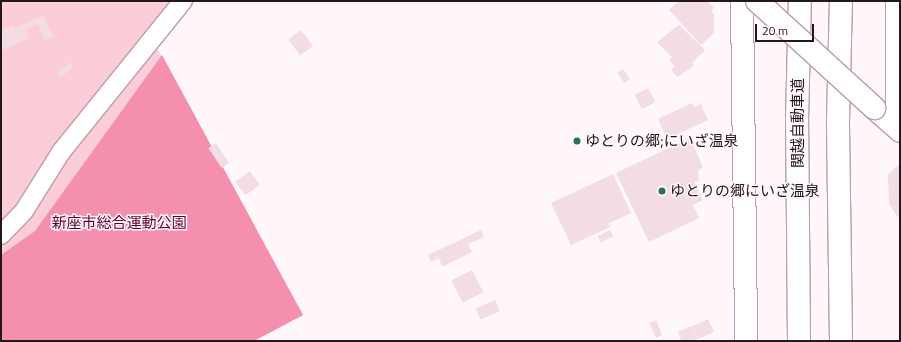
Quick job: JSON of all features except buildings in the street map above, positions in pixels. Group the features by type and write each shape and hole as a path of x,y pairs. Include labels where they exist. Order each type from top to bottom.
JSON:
{"main road":[{"path":"742,1 746,341"},
{"path":"757,1 897,129"},
{"name":"関越自動車道","path":"800,1 797,120 800,341"},
{"path":"840,341 838,121 841,1"}],"street":[{"path":"1,235 24,211 61,152 183,1"},
{"path":"895,1 897,129"}],"green space":[{"name":"新座市総合運動公園","path":"1,1 173,1 148,32 303,315 254,341 1,341"},
{"name":"新座市総合運動公園","path":"162,55 303,315 254,341 1,341 1,255 35,231"}],"place":[{"name":"ゆとりの郷;にいざ温泉","path":"577,141"},
{"name":"ゆとりの郷にいざ温泉","path":"662,191"}]}
